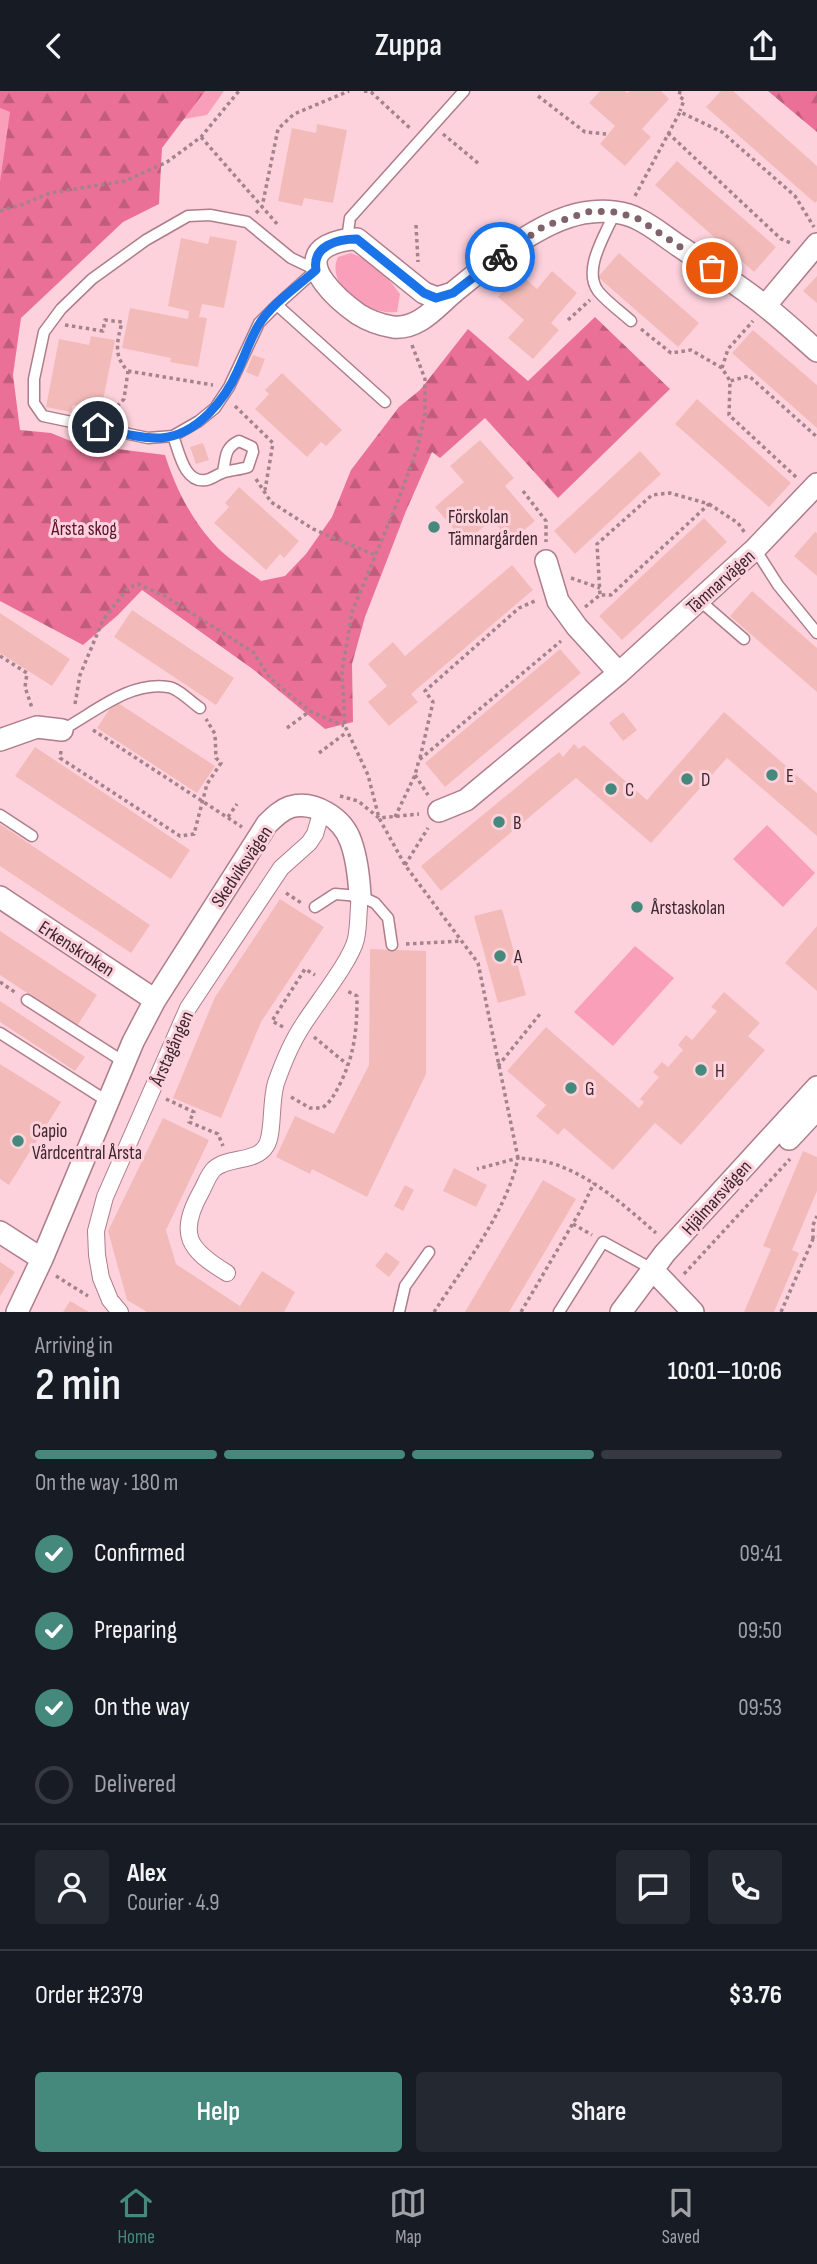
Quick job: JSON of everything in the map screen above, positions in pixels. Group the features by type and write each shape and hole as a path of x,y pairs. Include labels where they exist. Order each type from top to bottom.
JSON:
{"street":[{"path":"453,293 436,298 424,293 357,239 335,241 320,250 315,261 316,270 333,293 359,315 377,324 405,327 428,316 453,293 544,226 591,211 620,213 637,218 731,281 817,351"},
{"path":"765,306 814,248"},
{"name":"Tämnarvägen","path":"439,811 466,800 619,673 755,549 814,487"},
{"path":"546,561 558,601 577,627 619,673"},
{"path":"0,740 37,726 67,722"},
{"name":"Skedviksvägen","path":"17,1312 48,1267 107,1101 155,1000 267,824 288,808 304,805 322,810"},
{"path":"227,1273 204,1259 188,1237 189,1221 195,1203 214,1170 226,1162 259,1154 266,1146 270,1135 271,1100 276,1084 300,1030 331,984 355,941 360,896 351,840 343,827 322,810"},
{"name":"Årstagången","path":"120,1312 110,1300 101,1278 97,1255 96,1231 105,1197 188,1008 281,868 309,843 315,834 322,810"},
{"name":"Erkenskroken","path":"0,897 155,1000"},
{"name":"Hjälmarsvägen","path":"639,1312 662,1279 817,1087"},
{"name":"Hjälmarsvägen","path":"621,1312 662,1279 817,1109"},
{"path":"0,1232 48,1267"},
{"path":"662,1279 693,1312"}],"lane":[{"path":"347,239 350,218 464,91"},
{"path":"620,213 591,267 592,279 599,292 632,321"},
{"path":"210,215 247,222 291,258 316,270 260,323 229,387 215,408 173,436 148,438 43,416 34,403 34,379 44,333 61,309 92,279 146,240 188,216 210,215"},
{"path":"277,305 385,402"},
{"path":"173,436 185,470 200,480 248,467 253,453 251,447 239,441 228,448 223,472"},
{"path":"755,549 778,585 817,632"},
{"path":"699,600 744,639"},
{"path":"67,722 87,717 120,695 135,690 170,687 200,708"},
{"path":"0,815 32,836"},
{"path":"315,907 335,894 360,896 376,903 388,918 391,945"},
{"path":"27,1000 124,1062"},
{"path":"0,1033 107,1101"},
{"path":"559,1312 603,1242 662,1279"},
{"path":"399,1312 405,1286 429,1252"}],"path":[{"path":"0,211 50,193 125,181 167,162 201,137 239,91"},
{"path":"247,222 262,207 278,129 294,114 349,91"},
{"path":"364,91 371,92 421,139"},
{"path":"620,213 680,112 684,100 679,96 680,91"},
{"path":"538,96 585,132 606,134"},
{"path":"680,112 722,132 795,196 817,231"},
{"path":"433,125 479,164"},
{"path":"668,133 781,239 814,248"},
{"path":"201,137 279,226"},
{"path":"416,225 418,271"},
{"path":"568,320 586,303"},
{"path":"722,368 728,349 765,306"},
{"path":"49,323 103,331 105,320 122,322 117,349 120,363 128,371 229,387"},
{"path":"632,321 671,353 691,350 722,368 730,381 729,415 814,487"},
{"path":"405,327 425,379 425,414 417,449 352,612 342,672 345,726 368,775 379,818 405,865 478,963 518,1158 513,1181 471,1257 434,1312"},
{"path":"98,427 124,399 128,371"},
{"path":"730,381 749,376 817,437"},
{"path":"235,406 247,417"},
{"path":"248,467 271,502 313,529 375,555"},
{"path":"523,491 546,521 546,561"},
{"path":"600,595 597,544 652,495 670,493 709,504 738,523 755,549"},
{"path":"419,760 577,627 585,607 600,595 611,595 709,504"},
{"path":"200,708 215,734 216,758 221,763 207,785 194,834 180,836 60,758 67,722 76,704 80,675 103,620 128,588 138,584 165,596 253,652 270,678 310,711 345,726"},
{"path":"395,817 415,775 433,702 425,691 519,608 539,599"},
{"path":"0,656 27,673 25,687 32,709"},
{"path":"287,727 310,711"},
{"path":"67,722 93,730 242,827"},
{"path":"319,754 347,732"},
{"path":"228,817 237,804"},
{"path":"379,818 439,811"},
{"path":"405,865 439,811"},
{"path":"278,888 302,904"},
{"path":"391,945 463,941"},
{"path":"318,976 305,969 272,1021 300,1030 348,1065"},
{"path":"276,1084 296,1102 310,1108 322,1108 331,1102 352,1055 357,996"},
{"path":"498,1066 540,1014"},
{"path":"171,1101 194,1112 189,1122 218,1134"},
{"path":"662,1279 792,1156"},
{"path":"477,1169 518,1158 551,1163 594,1183 657,1234"},
{"path":"521,1312 594,1183"},
{"path":"781,1312 815,1238 813,1225 817,1216"},
{"path":"573,1224 603,1242"},
{"path":"48,1267 96,1301"}],"shaded area":[{"path":"133,91 224,91 207,115 173,121"},
{"path":"0,108 11,112 2,182 0,182"},
{"path":"351,253 372,265 395,287 400,294 397,312 386,312 363,304 344,289 335,268 338,257"},
{"path":"767,825 815,873 783,907 733,859"},
{"path":"635,946 674,978 613,1046 574,1012"}],"green space":[{"name":"Årsta skog","path":"0,91 205,91 162,148 159,204 123,222 21,318 13,375 20,430 51,433 78,444 165,455 180,494 202,530 226,555 261,581 285,576 306,554 332,517 351,470 399,407 420,390 468,329 528,381 595,317 670,389 558,498 485,418 440,458 432,452 365,617 352,664 353,722 325,729 254,670 142,590 83,645 0,601 0,182 10,112 0,108"},
{"path":"768,91 817,91 817,132"}],"building":[{"path":"600,91 661,91 669,99 642,129 651,137 625,166 600,144 615,126 589,103"},
{"path":"721,91 733,91 817,166 815,203 706,107"},
{"path":"317,124 347,130 333,203 304,198 302,206 278,201 292,128 316,133"},
{"path":"677,161 776,247 754,272 655,185"},
{"path":"210,236 237,241 224,308 202,304 199,317 207,318 198,367 170,362 171,358 122,348 130,308 188,319 189,311 168,306 181,238 208,244"},
{"path":"619,253 699,323 678,347 598,277"},
{"path":"552,271 577,293 551,323 559,330 533,359 508,338 524,320 498,297 519,273 537,289"},
{"path":"817,276 817,303 803,291"},
{"path":"753,330 817,385 817,428 732,353"},
{"path":"91,336 115,340 101,411 73,405 71,412 46,407 59,339 89,345"},
{"path":"253,355 265,359 258,377 246,372"},
{"path":"282,373 342,430 326,446 321,442 307,457 255,409 269,394 265,390"},
{"path":"697,399 791,483 769,507 675,424"},
{"path":"480,440 514,478 505,486 535,521 511,541 492,520 465,542 435,507 464,482 450,466"},
{"path":"203,443 209,460 196,464 190,447"},
{"path":"640,451 661,474 575,554 554,531"},
{"path":"239,487 299,541 284,558 280,554 266,570 214,523 229,507 225,503"},
{"path":"704,518 727,542 622,640 599,616"},
{"path":"815,532 817,533 817,576 794,556"},
{"path":"512,565 533,590 411,694 418,702 389,726 368,702 387,686 368,664 393,642 405,656"},
{"path":"752,591 817,648 817,692 730,616"},
{"path":"132,610 234,678 216,705 114,637"},
{"path":"0,613 70,659 52,686 0,653"},
{"path":"560,649 581,673 445,787 425,763"},
{"path":"115,701 215,766 197,793 97,728"},
{"path":"623,712 637,730 623,741 609,723"},
{"path":"724,712 817,793 817,836 727,758 651,843 576,778 441,891 421,866 559,752 563,757 574,744 579,749 584,745 647,800"},
{"path":"35,747 190,850 171,879 15,776"},
{"path":"0,824 150,925 131,953 0,866"},
{"path":"280,899 324,927 261,1022 221,1118 173,1098 215,997"},
{"name":"A","path":"502,909 526,995 498,1003 474,916"},
{"path":"817,926 817,991 785,963"},
{"path":"0,931 97,995 77,1026 0,975"},
{"path":"370,949 426,951 426,1074 367,1197 312,1169 310,1174 276,1157 295,1116 334,1134 369,1065"},
{"path":"724,992 760,1023 748,1036 765,1050 681,1145 655,1123 613,1170 564,1128 558,1135 536,1116 546,1105 507,1071 546,1027 639,1108 644,1102 640,1099 659,1077 653,1072 662,1062 668,1067 683,1050 678,1045 686,1035 692,1040 717,1011 711,1007"},
{"path":"0,1001 85,1057 75,1071 0,1022"},
{"name":"Capio Vårdcentral Årsta","path":"0,1064 61,1102 9,1185 0,1179"},
{"path":"163,1118 209,1140 166,1230 176,1264 240,1306 262,1271 295,1292 284,1312 147,1312 127,1300 108,1231"},
{"path":"803,1151 817,1157 817,1191 792,1250 799,1253 774,1312 744,1312 771,1249 763,1246"},
{"path":"454,1168 487,1185 476,1207 443,1191"},
{"path":"543,1180 576,1199 546,1250 509,1312 465,1312"},
{"path":"405,1185 414,1190 403,1211 394,1206"},
{"path":"386,1252 400,1262 389,1277 375,1266"},
{"path":"0,1262 15,1272 0,1296"},
{"path":"70,1301 89,1312 63,1312"}],"way so far":[{"path":"500,257 544,226 591,211 615,212 637,218 712,268"}],"place":[{"name":"Förskolan Tämnargården","path":"434,527"},
{"name":"E","path":"772,775"},
{"name":"D","path":"687,779"},
{"name":"C","path":"611,789"},
{"name":"B","path":"499,822"},
{"name":"Årstaskolan","path":"637,907"},
{"name":"A","path":"500,956"},
{"name":"H","path":"701,1070"},
{"name":"G","path":"571,1088"},
{"name":"Capio Vårdcentral Årsta","path":"18,1141"}],"route":[{"path":"98,427 148,438 162,438 173,436 199,421 215,408 229,387 260,323 316,270 315,261 320,250 335,241 357,239 424,293 436,298 453,293 500,257"}]}
